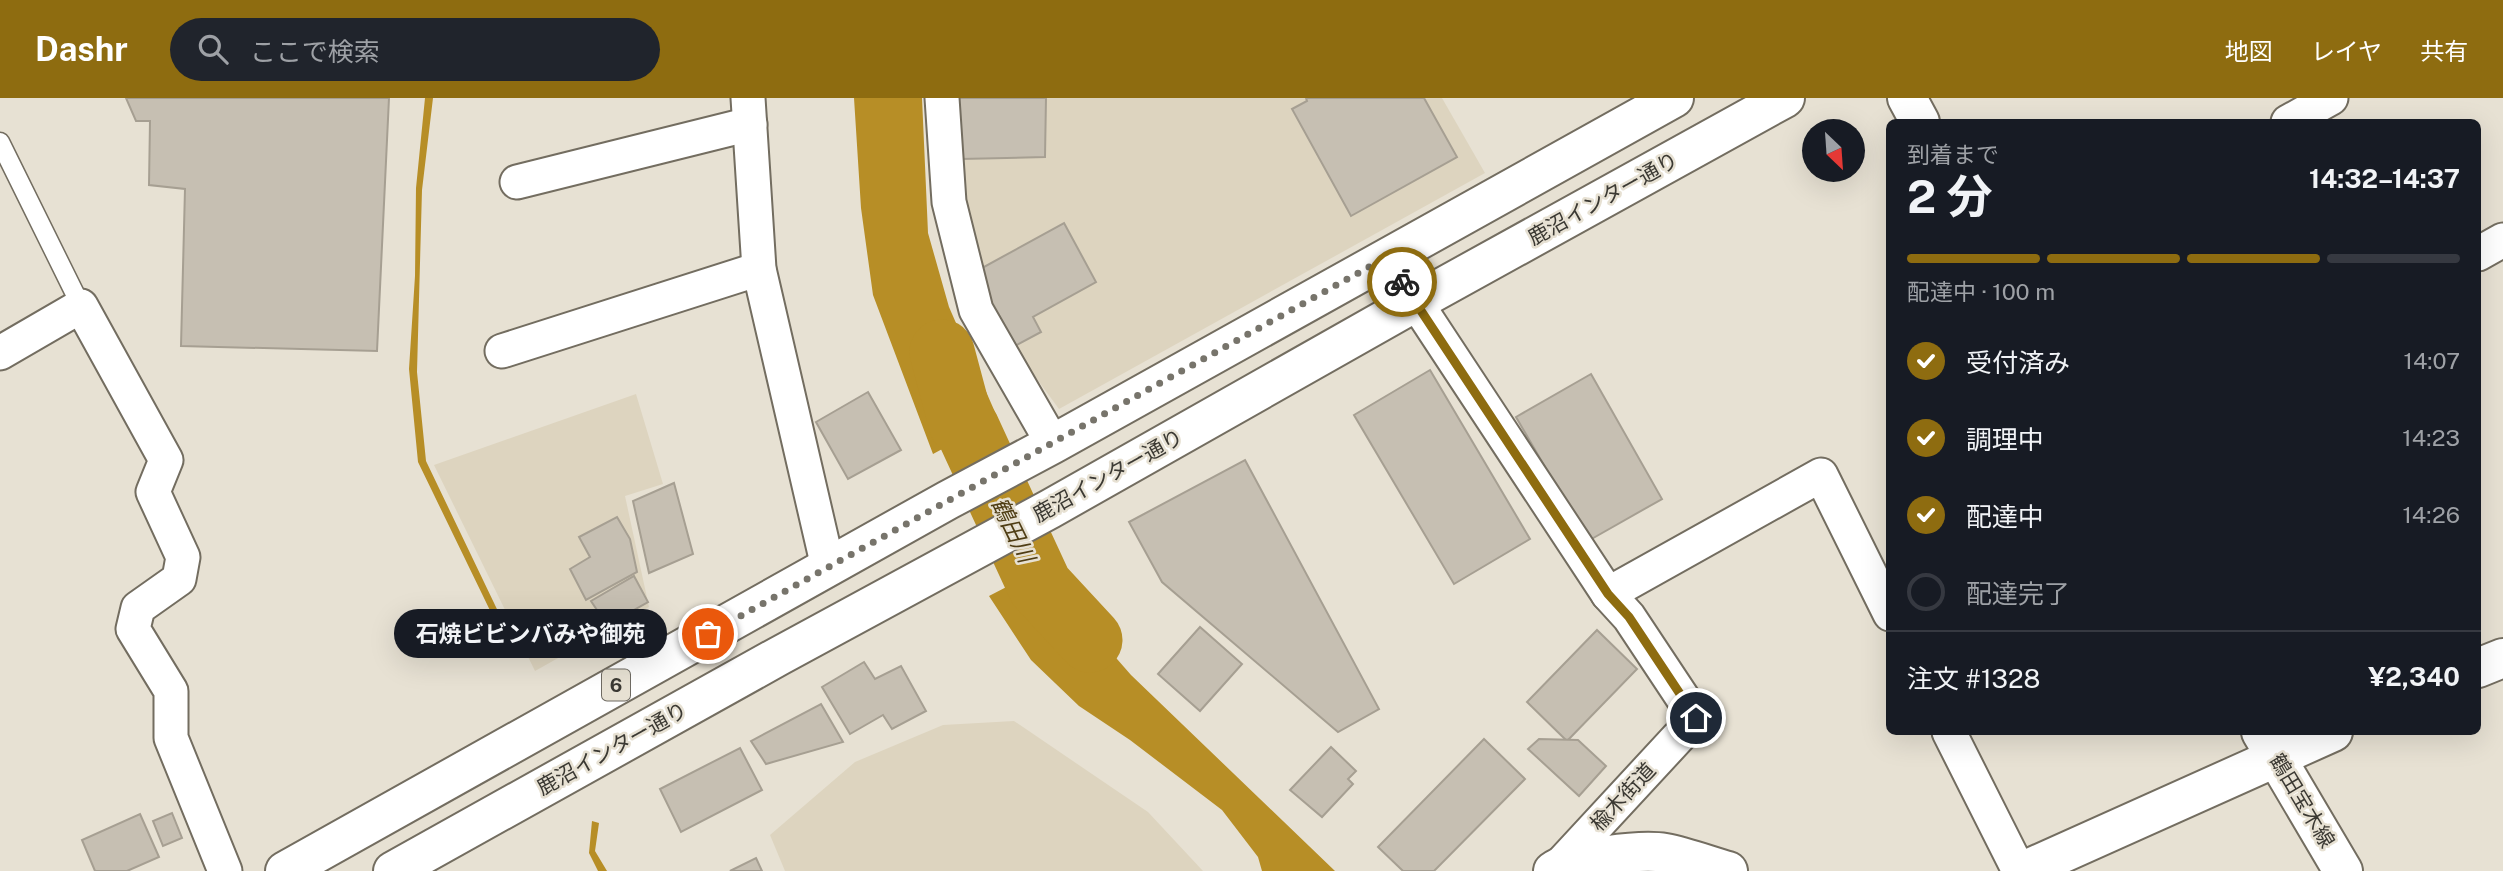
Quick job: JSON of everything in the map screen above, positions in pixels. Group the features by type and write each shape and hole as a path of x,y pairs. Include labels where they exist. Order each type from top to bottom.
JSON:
{"main road":[{"name":"6","path":"285,871 1674,98"},
{"name":"鹿沼インター通り","path":"393,871 1050,509 1785,98"},
{"path":"1906,98 1918,119"},
{"path":"2481,667 2503,657"},
{"path":"2021,871 2268,744 2317,735"},
{"name":"鶴田宝木線","path":"2268,744 2343,871"},
{"path":"1557,868 1613,854 1662,853 1728,871"}],"street":[{"path":"942,98 948,202 976,310 1039,451"},
{"path":"2293,119 2331,98"},
{"path":"516,182 749,111 759,269 828,567"},
{"path":"2481,252 2503,240"},
{"path":"1387,257 1608,594 1821,475 1886,606"},
{"path":"502,351 759,269"},
{"path":"0,354 81,306 166,460 153,492 183,557 179,579 138,608 134,629 171,691 171,738 225,871"},
{"name":"楡木街道","path":"1557,868 1696,718 1629,617 1608,594"},
{"path":"1951,735 2021,871"}],"lane":[{"path":"0,142 81,306"}],"shaded area":[{"path":"425,98 433,98 422,190 417,372 426,461 506,628 500,631 418,462 409,369 415,276 416,188"},
{"path":"854,98 922,98 928,233 949,307 998,419 933,454 873,295 861,208"},
{"path":"953,98 1442,98 1485,173 1059,409 981,303 959,199"},
{"path":"636,394 663,484 625,496 649,607 535,671 434,465"},
{"path":"1043,568 1068,603 1131,675 1335,871 1262,871 1258,857 1222,810 1130,740 1079,706 1031,660 989,596"},
{"path":"1014,721 1148,812 1203,871 785,871 770,835 855,762 943,725"},
{"path":"592,821 599,823 595,851 607,871 598,871 589,853"}],"building":[{"path":"126,98 389,98 377,351 181,346 185,189 149,185 150,121 136,121"},
{"path":"958,98 1046,98 1045,157 961,159"},
{"path":"1306,98 1424,98 1457,157 1351,216 1292,109 1307,101"},
{"path":"1064,223 1096,282 1033,317 1041,332 1013,347 973,273"},
{"path":"1430,370 1530,539 1454,584 1354,415"},
{"path":"1591,374 1662,499 1588,541 1516,417"},
{"path":"868,392 901,450 848,479 816,422"},
{"path":"1245,460 1379,709 1338,732 1162,582 1129,522"},
{"path":"674,483 693,554 649,573 633,501"},
{"path":"617,517 630,539 637,572 586,600 570,569 590,557 579,537"},
{"path":"634,576 648,602 607,625 591,601"},
{"path":"1200,627 1242,664 1200,711 1158,674"},
{"path":"1597,630 1637,669 1567,741 1527,702"},
{"path":"864,662 875,679 901,666 926,711 892,729 883,715 850,734 822,687"},
{"path":"821,704 843,742 766,764 751,741"},
{"path":"1484,739 1525,779 1434,871 1403,871 1378,847"},
{"path":"1539,739 1578,740 1606,766 1579,796 1528,749"},
{"path":"1331,747 1356,771 1348,779 1353,784 1322,817 1290,790"},
{"path":"740,748 762,790 681,832 660,789"},
{"path":"172,813 182,838 163,846 153,821"},
{"path":"140,814 159,857 127,871 95,871 82,840"},
{"path":"756,858 762,871 730,871"}],"waterway":[{"name":"鶴田川","path":"942,352 961,423 967,428 1040,586 1090,640"}],"way so far":[{"path":"708,634 1387,257 1402,282"}],"place":[{"name":"石焼ビビンバみや御苑","path":"708,634"}],"route":[{"path":"1402,282 1608,594 1629,617 1696,718"}]}
